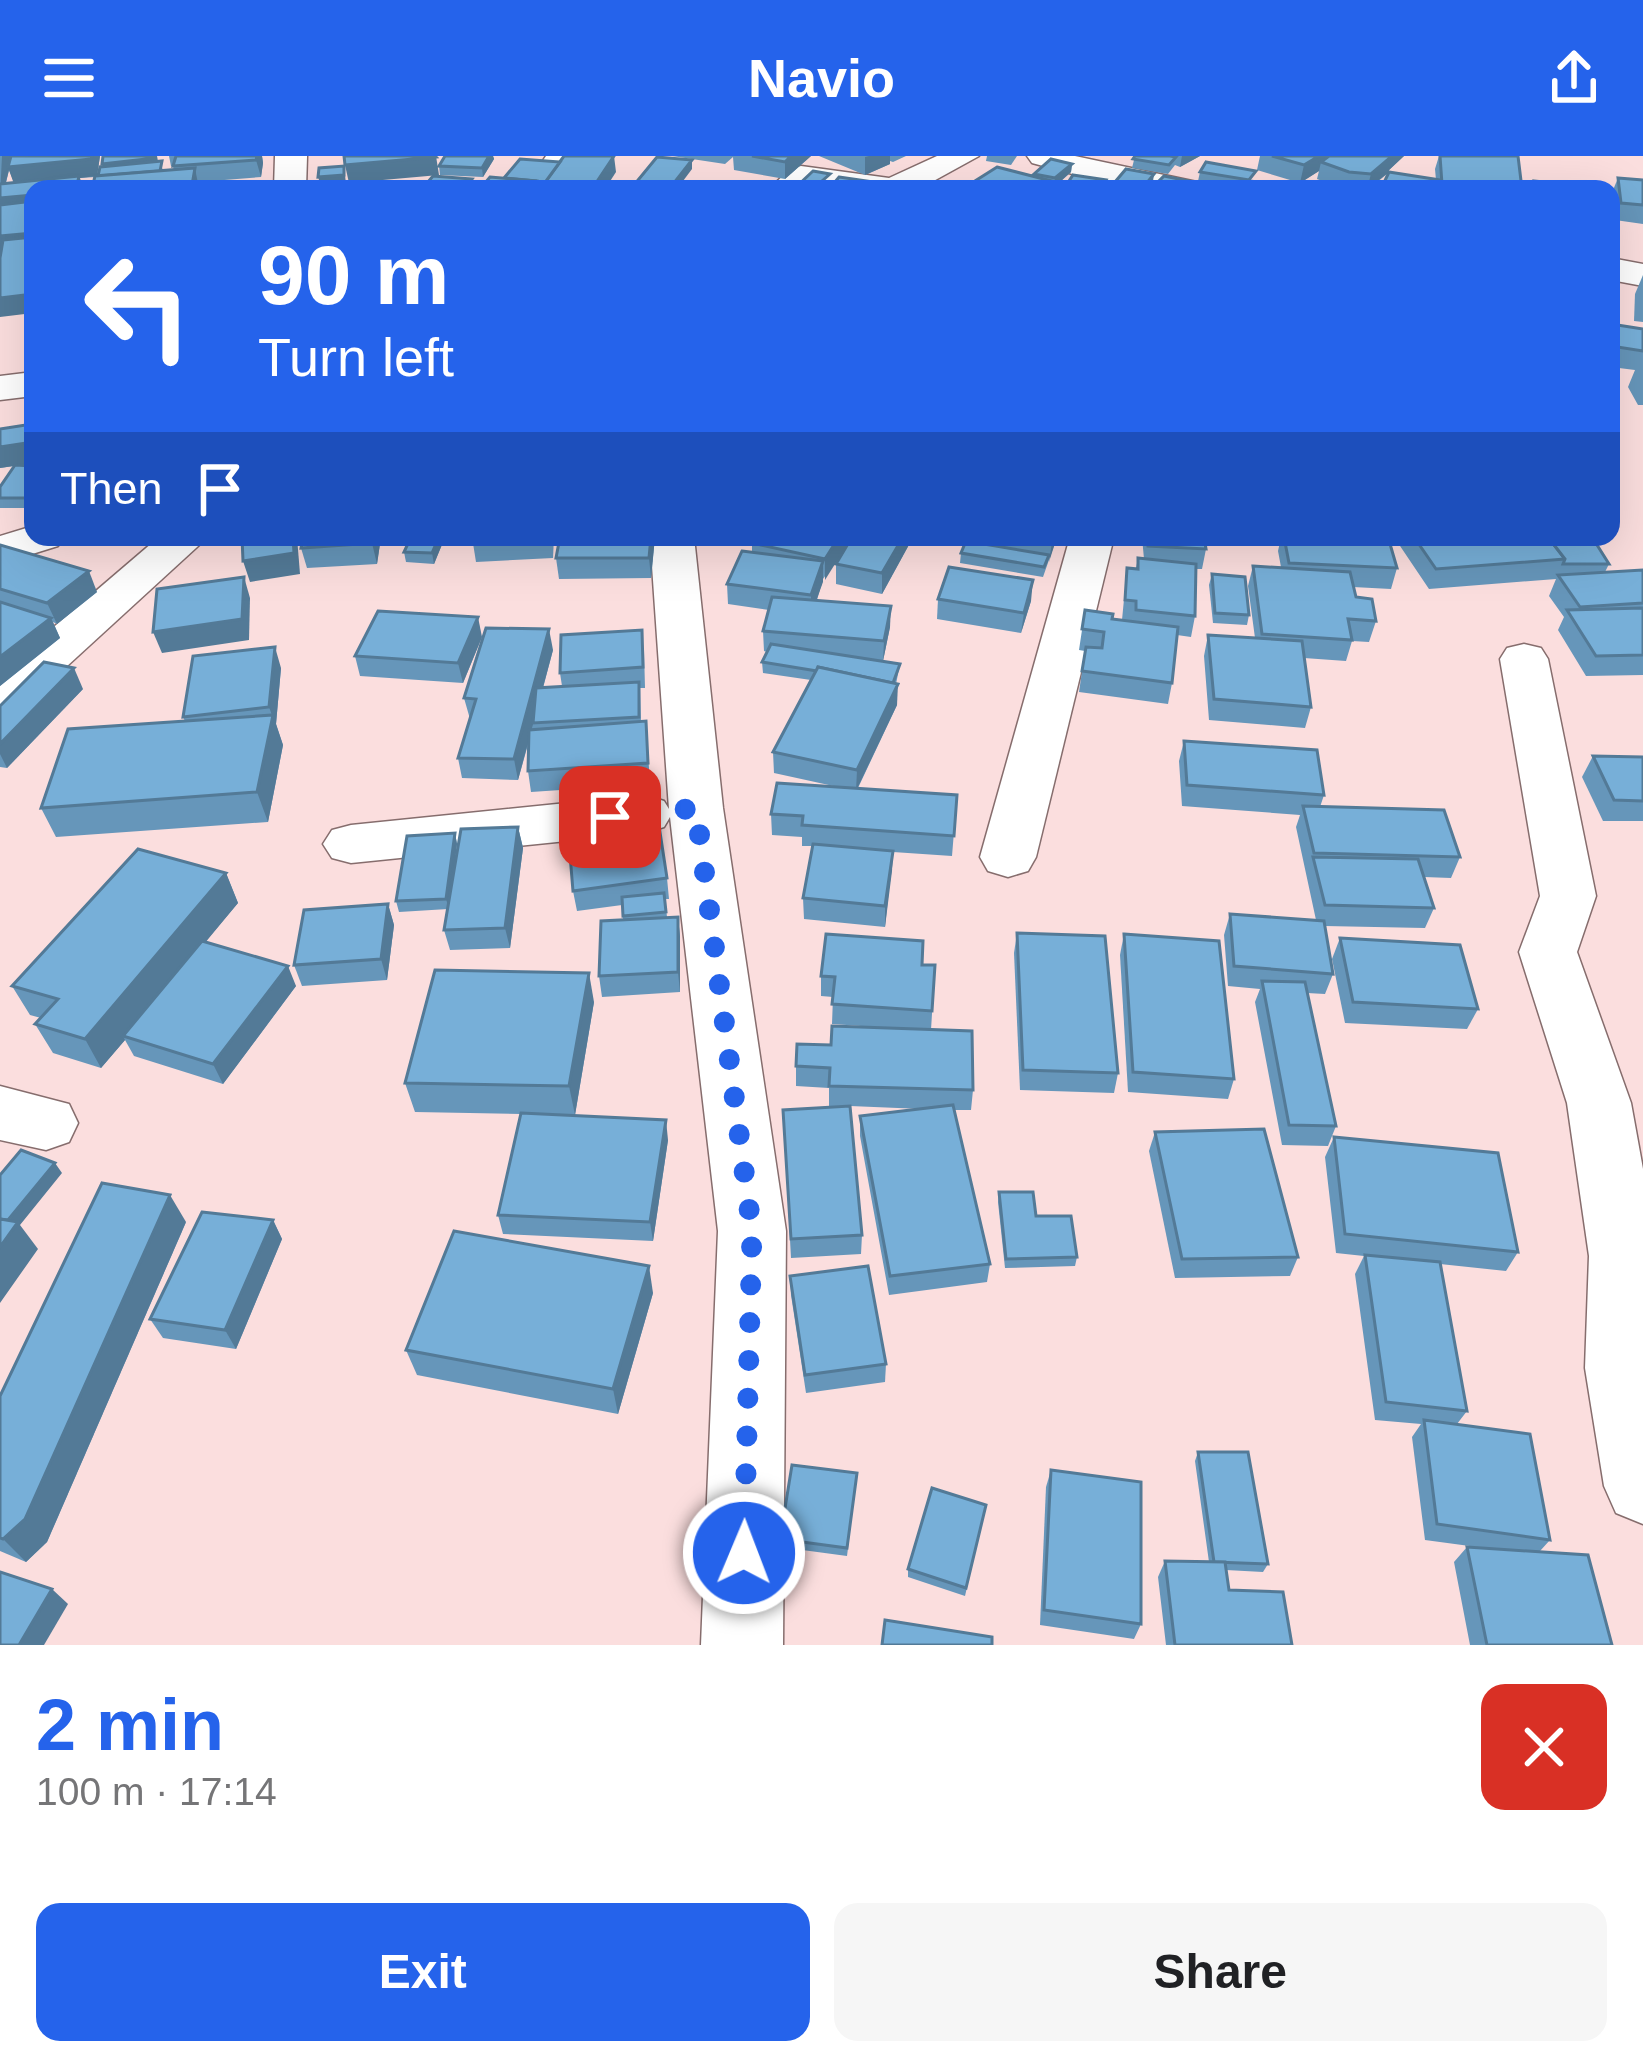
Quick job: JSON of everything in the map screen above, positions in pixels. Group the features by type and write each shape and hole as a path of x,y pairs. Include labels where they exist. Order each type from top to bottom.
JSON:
{"street":[{"path":"915,180 963,156"},
{"path":"1043,156 1132,180"},
{"path":"796,180 801,176 834,180"},
{"path":"0,700 177,546"},
{"path":"672,546 696,808 752,1231 742,1645"},
{"path":"1008,857 1090,546"},
{"path":"1524,659 1568,896 1548,952 1599,1103 1624,1256 1622,1368 1643,1486"},
{"path":"351,844 696,808"}],"building":[{"path":"11,156 92,156 8,167"},
{"path":"103,156 155,156 155,158 102,164"},
{"path":"176,156 257,156 256,160 173,166"},
{"path":"344,156 435,156 436,157 345,165"},
{"path":"445,156 489,156 482,168 439,166"},
{"path":"564,156 614,156 598,180 547,180"},
{"path":"752,156 791,156 785,162"},
{"path":"1272,156 1319,156 1304,165"},
{"path":"1329,156 1392,156 1371,174 1321,162"},
{"path":"1440,156 1518,156 1521,180 1442,180"},
{"path":"657,157 692,160 676,180 638,180"},
{"path":"1176,157 1169,165 1133,159"},
{"path":"520,159 560,162 547,180 504,178"},
{"path":"1051,159 1072,164 1055,178 1034,174"},
{"path":"162,161 160,171 98,176 100,167"},
{"path":"1206,162 1256,171 1249,180 1200,172"},
{"path":"344,166 344,175 318,177 319,168"},
{"path":"997,167 1047,180 977,180"},
{"path":"195,168 193,180 94,180 95,176"},
{"path":"1126,169 1154,174 1149,180 1117,180"},
{"path":"813,171 830,174 823,180 804,180"},
{"path":"1389,172 1440,180 1385,180"},
{"path":"1073,175 1106,180 1070,180"},
{"path":"433,176 472,179 471,180 430,180"},
{"path":"1618,180 1643,180 1643,205 1621,203"},
{"path":"24,182 24,196 0,198 0,184"},
{"path":"24,202 24,234 0,236 0,205"},
{"path":"24,238 24,295 0,298 3,240"},
{"path":"1620,325 1643,329 1643,351 1620,347"},
{"path":"24,425 24,443 0,447 0,429"},
{"path":"15,465 24,466 24,498 0,498 0,487"},
{"path":"0,545 89,571 47,603 0,589"},
{"path":"242,546 294,546 294,553 243,561"},
{"path":"407,546 435,546 432,553 404,552"},
{"path":"558,546 650,546 649,558 556,558"},
{"path":"766,546 833,546 825,559"},
{"path":"847,546 898,546 882,573 836,564"},
{"path":"964,546 996,546 1049,555 1044,567 961,553"},
{"path":"1286,546 1391,546 1397,568 1289,563"},
{"path":"1420,546 1555,546 1565,559 1436,569"},
{"path":"1555,546 1598,546 1609,564 1563,564 1565,559"},
{"path":"742,551 823,561 811,595 727,584"},
{"path":"1138,558 1196,564 1195,616 1136,610 1136,601 1125,600 1127,568 1138,569"},
{"path":"1253,566 1350,572 1356,597 1372,599 1376,621 1348,619 1352,640 1262,634"},
{"path":"949,567 1033,580 1024,613 938,599"},
{"path":"1643,570 1643,603 1580,607 1558,575"},
{"path":"1212,574 1245,577 1249,615 1215,613"},
{"path":"244,577 242,619 153,632 157,589"},
{"path":"772,597 891,606 884,641 763,631"},
{"path":"0,602 51,618 0,657"},
{"path":"1643,608 1643,655 1596,656 1567,610"},
{"path":"1085,610 1113,614 1112,619 1178,627 1172,683 1082,671 1086,647 1102,648 1104,632 1082,629"},
{"path":"378,611 478,617 458,663 355,656"},
{"path":"486,628 549,629 514,759 458,758 476,699 464,698"},
{"path":"642,630 643,667 560,673 561,635"},
{"path":"1208,635 1302,641 1311,707 1214,699"},
{"path":"771,644 900,664 893,683 818,667 817,671 762,662"},
{"path":"275,647 269,707 183,717 193,656"},
{"path":"44,662 74,668 0,744 0,706"},
{"path":"818,667 898,684 857,770 773,752"},
{"path":"639,682 639,717 533,723 536,688"},
{"path":"273,715 257,792 41,808 68,729"},
{"path":"646,721 648,763 528,771 529,730"},
{"path":"1184,741 1317,750 1324,795 1187,785"},
{"path":"1593,756 1643,757 1643,801 1614,800"},
{"path":"777,783 957,795 954,836 802,825 803,816 771,814"},
{"path":"656,806 667,878 573,891 567,818"},
{"path":"1303,806 1444,810 1460,857 1314,853"},
{"path":"518,827 505,928 444,930 461,829"},
{"path":"455,833 446,899 396,901 407,836"},
{"path":"813,844 893,851 885,906 803,898"},
{"path":"138,849 226,873 85,1039 35,1024 58,999 12,986"},
{"path":"1313,857 1418,859 1434,908 1325,905"},
{"path":"664,893 666,912 623,916 622,897"},
{"path":"388,904 381,959 294,965 304,910"},
{"path":"1230,914 1324,921 1333,974 1234,966"},
{"path":"678,917 678,972 599,976 601,921"},
{"path":"1017,933 1105,936 1118,1073 1023,1070"},
{"path":"826,934 923,941 922,965 935,965 932,1011 832,1004 835,977 821,976"},
{"path":"1124,934 1219,941 1234,1079 1133,1072"},
{"path":"1340,938 1460,945 1478,1009 1353,1002"},
{"path":"202,941 288,966 213,1064 123,1036"},
{"path":"435,970 589,973 569,1086 405,1083"},
{"path":"1262,981 1305,982 1336,1126 1289,1125"},
{"path":"832,1026 972,1031 973,1090 829,1086 830,1068 796,1066 797,1044 831,1045"},
{"path":"953,1105 990,1264 890,1276 860,1116"},
{"path":"850,1106 862,1235 791,1239 783,1110"},
{"path":"521,1113 666,1120 650,1222 498,1215"},
{"path":"1264,1129 1298,1257 1182,1259 1155,1132"},
{"path":"1334,1137 1498,1153 1518,1252 1345,1234"},
{"path":"21,1150 55,1163 8,1220 0,1219 0,1175"},
{"path":"102,1183 170,1195 25,1519 3,1539 0,1396"},
{"path":"999,1192 1033,1192 1036,1216 1071,1216 1077,1257 1006,1259"},
{"path":"202,1212 273,1220 225,1330 150,1319"},
{"path":"0,1219 18,1222 0,1247"},
{"path":"454,1231 649,1266 613,1389 406,1350"},
{"path":"1365,1255 1440,1262 1467,1411 1386,1402"},
{"path":"868,1266 886,1364 805,1375 790,1276"},
{"path":"1424,1420 1530,1434 1550,1540 1437,1524"},
{"path":"1198,1452 1248,1452 1268,1564 1214,1562"},
{"path":"792,1465 857,1473 847,1548 780,1539"},
{"path":"1051,1470 1141,1482 1141,1624 1044,1610"},
{"path":"932,1488 986,1505 966,1588 908,1569"},
{"path":"1467,1547 1588,1555 1612,1645 1487,1645"},
{"path":"1165,1561 1225,1562 1229,1590 1283,1592 1292,1645 1175,1645"},
{"path":"0,1572 52,1589 19,1645 0,1645"},
{"path":"885,1620 992,1637 992,1645 882,1645"}],"route":[{"path":"610,817 696,808 752,1231 744,1553"}]}
